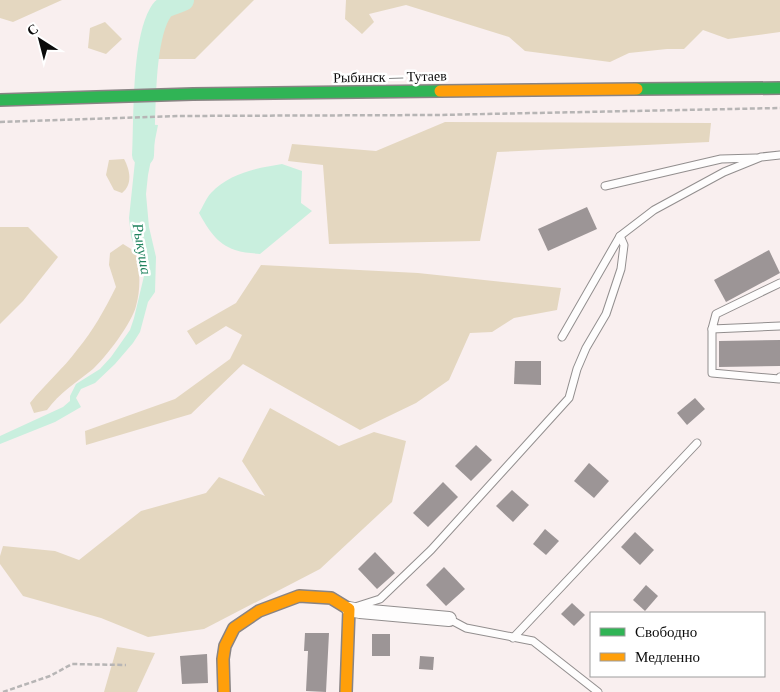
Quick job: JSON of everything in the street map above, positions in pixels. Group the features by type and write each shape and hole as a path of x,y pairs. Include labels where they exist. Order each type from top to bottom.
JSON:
{"main road":[{"name":"Рыбинск — Тутаев","path":"0,100 193,94 780,88"},
{"path":"224,692 223,659 225,646 234,628 260,611 299,596 331,598 349,609 346,692"}],"street":[{"path":"349,609 450,619"}],"lane":[{"path":"605,186 721,159 780,155"},
{"path":"562,338 620,236 654,210 724,172 761,157"},
{"path":"349,609 380,599 431,550 569,398 580,362 606,314 621,269 624,245 620,236"},
{"path":"780,283 716,314 712,329 712,373 779,379 780,377"},
{"path":"712,329 780,326"},
{"path":"513,638 697,443"},
{"path":"450,619 466,628 533,641 598,692"}],"path":[{"path":"0,122 177,116 446,115 780,108"},
{"path":"3,692 50,676 72,664 126,665"}],"shaded area":[{"path":"0,0 62,0 13,22 0,18"},
{"path":"176,0 254,0 195,59 152,59 157,10"},
{"path":"346,0 780,0 780,32 728,39 703,30 684,49 629,53 610,62 525,51 509,37 406,5 369,14 374,22 362,34 345,19"},
{"path":"105,22 122,39 106,54 88,48 90,28"},
{"path":"445,122 711,123 709,142 497,152 480,241 329,244 323,165 288,161 292,144 376,151"},
{"path":"124,159 128,168 129,181 122,193 114,190 106,175 109,160"},
{"path":"0,227 28,227 58,257 23,301 0,324"},
{"path":"123,244 136,252 139,286 134,313 111,348 93,369 63,393 47,410 34,413 30,403 83,343 108,303 116,287 109,265 110,253"},
{"path":"261,265 418,273 561,288 557,310 514,318 492,332 470,333 449,380 416,403 360,430 243,364 191,414 86,445 85,431 175,399 230,359 242,335 226,326 196,345 187,331 236,303"},
{"path":"270,408 339,446 374,432 406,441 392,502 320,569 204,629 148,637 101,618 23,596 0,564 3,546 55,551 79,560 141,511 206,493 219,477 265,496 242,461"},
{"path":"117,647 155,653 137,692 104,692"}],"water":[{"name":"Рыкуша","path":"139,124 158,125 146,194 149,227 156,257 155,292 148,302 140,332 115,364 95,383 81,389 76,398 81,407 55,422 0,444 0,436 63,407 70,401 70,396 76,384 100,369 130,330 144,276 141,262 131,237 129,218 135,161 140,139"},
{"path":"282,164 302,171 301,203 312,211 260,254 238,251 223,244 210,230 199,213 209,195 218,186 244,172"}],"building":[{"path":"587,207 597,229 548,251 538,229"},
{"path":"769,250 780,273 726,302 714,280"},
{"path":"780,340 780,366 719,367 719,341"},
{"path":"515,361 541,361 541,385 514,384"},
{"path":"695,398 705,409 687,425 677,413"},
{"path":"476,445 492,460 471,481 455,466"},
{"path":"589,463 609,481 594,498 574,481"},
{"path":"443,482 458,497 428,527 413,513"},
{"path":"512,490 529,505 513,522 496,506"},
{"path":"545,529 559,541 546,555 533,544"},
{"path":"635,532 654,550 640,565 621,547"},
{"path":"375,552 395,573 377,589 358,569"},
{"path":"444,567 465,589 446,606 426,585"},
{"path":"646,585 658,596 645,611 633,600"},
{"path":"572,603 585,615 574,626 561,614"},
{"path":"305,633 329,633 326,692 306,691 308,651 304,651"},
{"path":"372,634 390,634 390,656 372,656"},
{"path":"207,654 208,683 182,684 180,656"},
{"path":"420,656 434,657 433,670 419,669"}],"waterway":[{"name":"Рыкуша","path":"143,155 146,80 151,39 162,10 169,5 183,0"}],"traffic: fast":[{"path":"637,89 780,88"},
{"path":"0,100 193,94 440,91"}],"traffic: slow":[{"path":"440,91 637,89"},
{"path":"224,692 223,659 225,646 234,628 259,611 299,596 331,598 349,609 346,692"}]}
